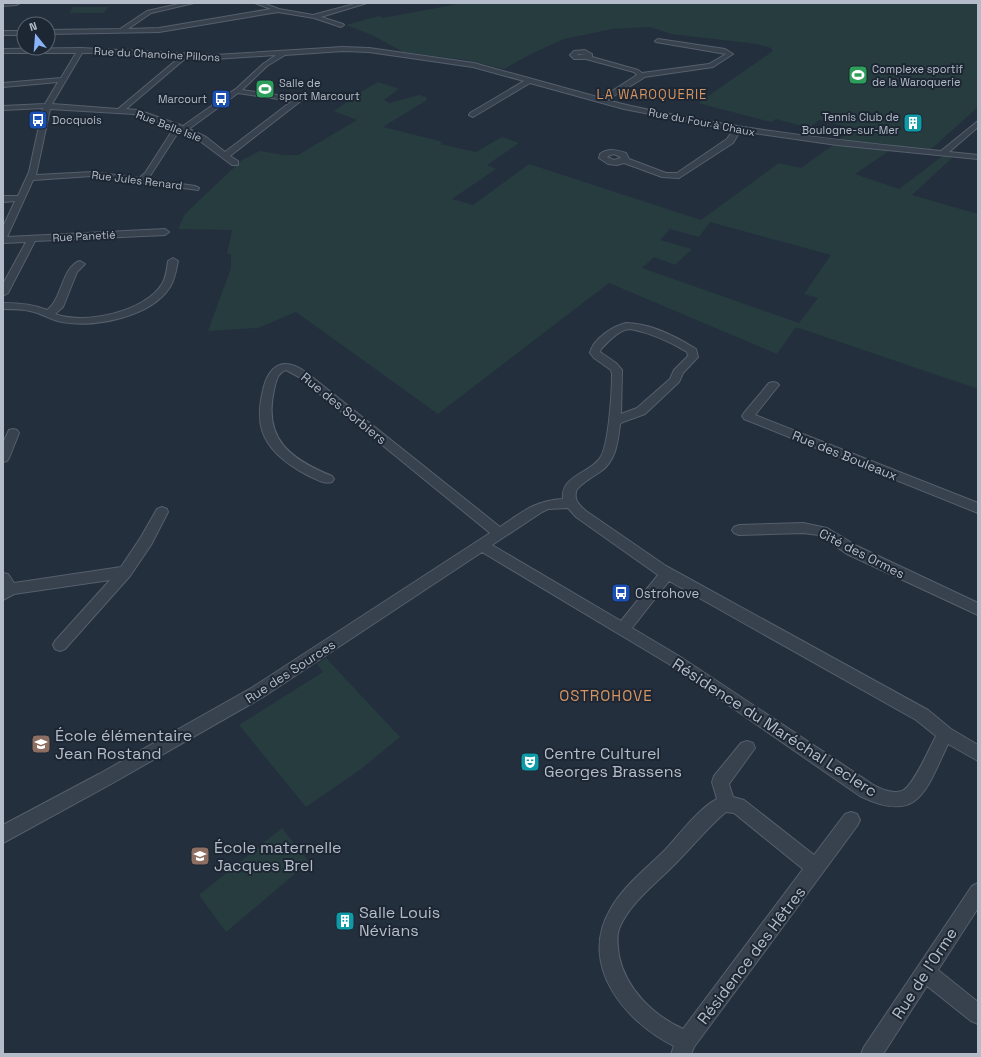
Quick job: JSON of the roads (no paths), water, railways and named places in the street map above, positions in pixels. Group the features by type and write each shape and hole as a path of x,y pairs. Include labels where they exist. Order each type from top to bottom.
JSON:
{"street":[{"path":"3,4 16,3"},
{"path":"121,31 149,12 191,3"},
{"path":"258,3 278,10 314,17 341,25"},
{"path":"314,17 364,3"},
{"path":"56,32 167,29 278,10"},
{"path":"3,33 16,33"},
{"path":"586,57 634,70 641,75 711,66 730,54 725,51 654,39"},
{"name":"Rue du Chanoine Pillons","path":"3,51 116,51 214,58 350,49 407,55"},
{"path":"3,236 34,169 47,106 81,50"},
{"path":"142,180 147,176 181,128 198,119 284,53"},
{"name":"Rue du Four à Chaux","path":"407,55 474,65 601,101 669,117 738,129 837,143 978,157"},
{"path":"121,110 186,56"},
{"path":"198,119 198,113 249,76 258,72"},
{"path":"601,101 640,78 641,75"},
{"path":"3,85 63,80"},
{"path":"473,115 530,80"},
{"path":"226,155 298,100 236,91"},
{"name":"Rue Belle Isle","path":"3,108 47,106 137,112 181,128 208,141 235,163"},
{"path":"942,154 978,123"},
{"path":"623,160 665,175 679,176 730,141 738,129"},
{"name":"Rue Jules Renard","path":"30,178 92,174 195,188"},
{"path":"3,199 21,198"},
{"name":"Rue Panetié","path":"3,240 165,232"},
{"path":"3,292 6,281 32,238"},
{"path":"3,306 30,308 62,319 85,320 108,318 131,311 151,301 161,292 169,280 173,261"},
{"path":"48,314 58,307 73,271 80,264"},
{"path":"613,424 619,419 641,412 675,380 678,372 693,357 692,351 640,327 630,326 620,328 596,348 595,353 612,365 618,372 613,424 611,448 606,458 597,468 578,481 571,488 569,495 571,503 581,514 647,562 922,715 945,734 978,754"},
{"name":"Rue des Sorbiers","path":"328,479 312,472 289,457 276,444 268,430 265,416 272,376 276,371 283,367 294,368 500,533"},
{"name":"Rue des Bouleaux","path":"773,385 748,416 978,508"},
{"path":"3,458 13,432"},
{"name":"Rue des Sources","path":"3,834 232,708 286,675 537,509 548,505 571,503"},
{"path":"60,646 125,572 146,541 162,512"},
{"name":"Cité des Ormes","path":"739,530 816,529 832,536 852,550 978,609"},
{"name":"Résidence du Maréchal Leclerc","path":"482,545 674,660 866,790 882,797 897,800 905,798 913,793 921,782 945,734"},
{"path":"6,587 125,572"},
{"path":"623,630 667,574"},
{"path":"746,748 720,782 727,804 738,806 815,867"},
{"name":"Résidence des Hêtres","path":"727,804 716,809 628,900 615,918 609,935 610,960 614,974 630,1002 643,1015 670,1035 683,1048 851,820"},
{"name":"Rue de l'Orme","path":"871,1054 978,892"},
{"path":"925,972 978,1014"}],"place":[{"name":"Complexe sportif de la Waroquerie","path":"858,75"},
{"name":"Salle de sport Marcourt","path":"265,89"},
{"name":"Marcourt","path":"221,99"},
{"name":"Docquois","path":"38,120"},
{"name":"Tennis Club de Boulogne-sur-Mer","path":"913,123"},
{"name":"Ostrohove","path":"621,593"},
{"name":"École élémentaire Jean Rostand","path":"41,744"},
{"name":"Centre Culturel Georges Brassens","path":"530,762"},
{"name":"École maternelle Jacques Brel","path":"200,856"},
{"name":"Salle Louis Névians","path":"345,921"}],"district":[{"name":"LA WAROQUERIE","path":"652,94"},
{"name":"OSTROHOVE","path":"606,696"}]}
